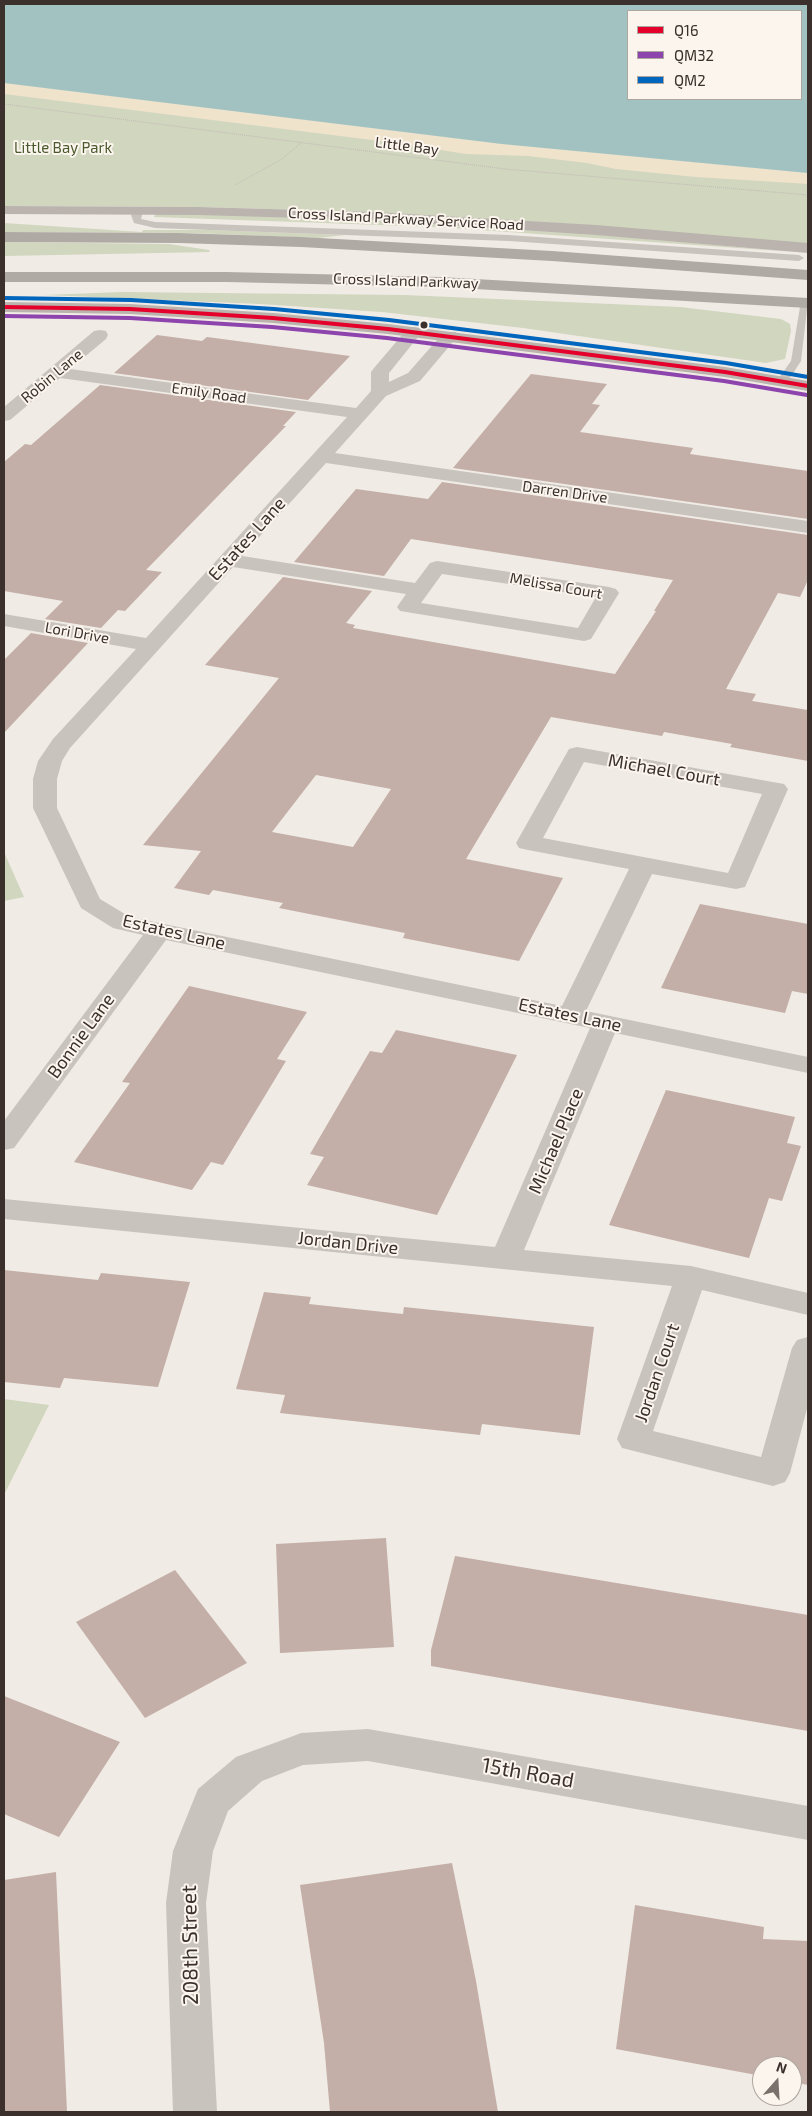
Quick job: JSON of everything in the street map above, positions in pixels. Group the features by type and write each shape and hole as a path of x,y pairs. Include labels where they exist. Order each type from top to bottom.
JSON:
{"highway":[{"path":"4,237 179,238 293,242 535,255 808,275"},
{"name":"Cross Island Parkway","path":"4,263 172,263 437,270 807,298"},
{"name":"Cross Island Parkway","path":"4,277 227,277 423,281 807,298"},
{"path":"4,288 268,286 807,298"}],"street":[{"name":"Cross Island Parkway Service Road","path":"4,210 138,210 451,220 633,233 805,254"},
{"path":"4,307 130,310 264,317 450,336 725,372 808,386"},
{"path":"380,392 380,372 414,332"},
{"name":"Robin Lane","path":"4,416 100,335"},
{"name":"Estates Lane","path":"450,336 414,377 380,392 50,760 45,779 45,808 90,903 122,923 808,1065"},
{"name":"Emily Road","path":"56,372 361,414"},
{"name":"Darren Drive","path":"322,458 808,528"},
{"path":"228,560 420,590"},
{"name":"Melissa Court","path":"437,567 609,593 584,635 407,608 420,590 437,567"},
{"name":"Lori Drive","path":"4,620 151,646"},
{"name":"Michael Court","path":"577,754 776,789 736,882 644,864 528,843 577,754"},
{"path":"571,1015 644,864"},
{"name":"Bonnie Lane","path":"4,1141 159,930"},
{"name":"Michael Place","path":"505,1258 606,1022"},
{"name":"Jordan Drive","path":"4,1209 691,1277"},
{"path":"691,1277 808,1304"},
{"name":"Jordan Court","path":"691,1277 634,1439 773,1473 808,1348"},
{"name":"15th Road","path":"249,1769 301,1749 368,1745 808,1823"},
{"name":"208th Street","path":"195,2112 186,1903 192,1851 212,1801 249,1769"}],"lane":[{"path":"749,270 805,254"},
{"path":"782,382 796,361 807,298"}],"path":[{"name":"Little Bay","path":"4,104 505,169 808,195"}],"green space":[{"name":"Little Bay Park","path":"4,83 502,144 808,173 808,244 571,224 367,212 202,207 4,206"},
{"path":"156,213 368,219 545,230 795,252 437,227 154,217"},
{"path":"4,223 142,232 143,230 211,230 345,235 318,238 194,233 4,232"},
{"path":"4,242 169,244 209,250 210,252 4,256"},
{"path":"122,292 405,295 680,307 781,319 790,324 791,331 785,359 766,363 523,328 382,312 260,304 44,295"},
{"path":"4,852 24,897 4,901"},
{"path":"4,1399 49,1405 4,1495"}],"sand":[{"path":"4,83 502,144 808,173 808,184 696,177 616,169 587,163 528,156 466,154 396,143 4,94"}],"water":[{"path":"4,4 808,4 808,173 502,144 4,83"}],"building":[{"path":"157,335 202,341 207,337 350,356 308,400 114,373"},
{"path":"531,374 607,384 592,404 600,405 580,432 693,448 690,454 808,471 808,519 453,468"},
{"path":"100,385 296,412 283,426 286,426 146,570 162,572 125,611 118,610 101,628 45,619 63,601 4,591 4,462 25,444 31,445"},
{"path":"442,482 808,535 808,580 800,597 778,593 726,689 756,694 752,701 808,710 808,761 730,747 732,744 664,732 662,736 551,717 466,859 563,878 519,961 403,938 405,933 279,908 283,903 213,890 209,895 174,888 201,851 143,845 279,678 205,665 283,577 372,591 346,623 355,625 353,628 615,674 656,611 654,611 673,580 411,539 384,576 294,562 356,489 428,499","holes":["316,775 391,789 353,847 272,832"]},
{"path":"31,633 88,643 4,733 4,660"},
{"path":"700,904 808,924 808,994 792,991 785,1013 661,988"},
{"path":"189,986 307,1012 277,1059 286,1061 223,1165 211,1162 192,1190 74,1162 130,1083 122,1082"},
{"path":"396,1030 517,1055 437,1215 307,1185 324,1157 310,1154 370,1051 382,1053"},
{"path":"666,1090 795,1117 787,1143 801,1146 782,1201 769,1198 749,1258 609,1225"},
{"path":"4,1270 98,1280 101,1273 190,1282 158,1387 64,1378 60,1388 4,1382"},
{"path":"264,1292 311,1297 309,1304 355,1309 403,1314 404,1307 594,1327 580,1435 482,1424 480,1435 280,1413 285,1395 236,1389"},
{"path":"386,1538 394,1647 280,1653 276,1544"},
{"path":"455,1556 808,1615 808,1731 431,1666 431,1650"},
{"path":"175,1570 247,1663 145,1718 76,1622"},
{"path":"4,1696 120,1742 59,1837 4,1814"},
{"path":"452,1863 476,1981 498,2112 330,2112 324,2043 300,1885"},
{"path":"56,1872 67,2112 4,2112 4,1880"},
{"path":"635,1905 764,1927 763,1939 808,1941 808,2085 802,2084 802,2056 752,2056 752,2074 616,2049"}],"transit line":[{"name":"QM2","path":"4,298 131,300 274,309 389,320 726,363 808,377"},
{"name":"Q16","path":"4,307 130,309 273,318 388,329 725,372 808,386"},
{"name":"QM32","path":"4,316 130,318 272,327 387,338 724,381 807,395"}]}
